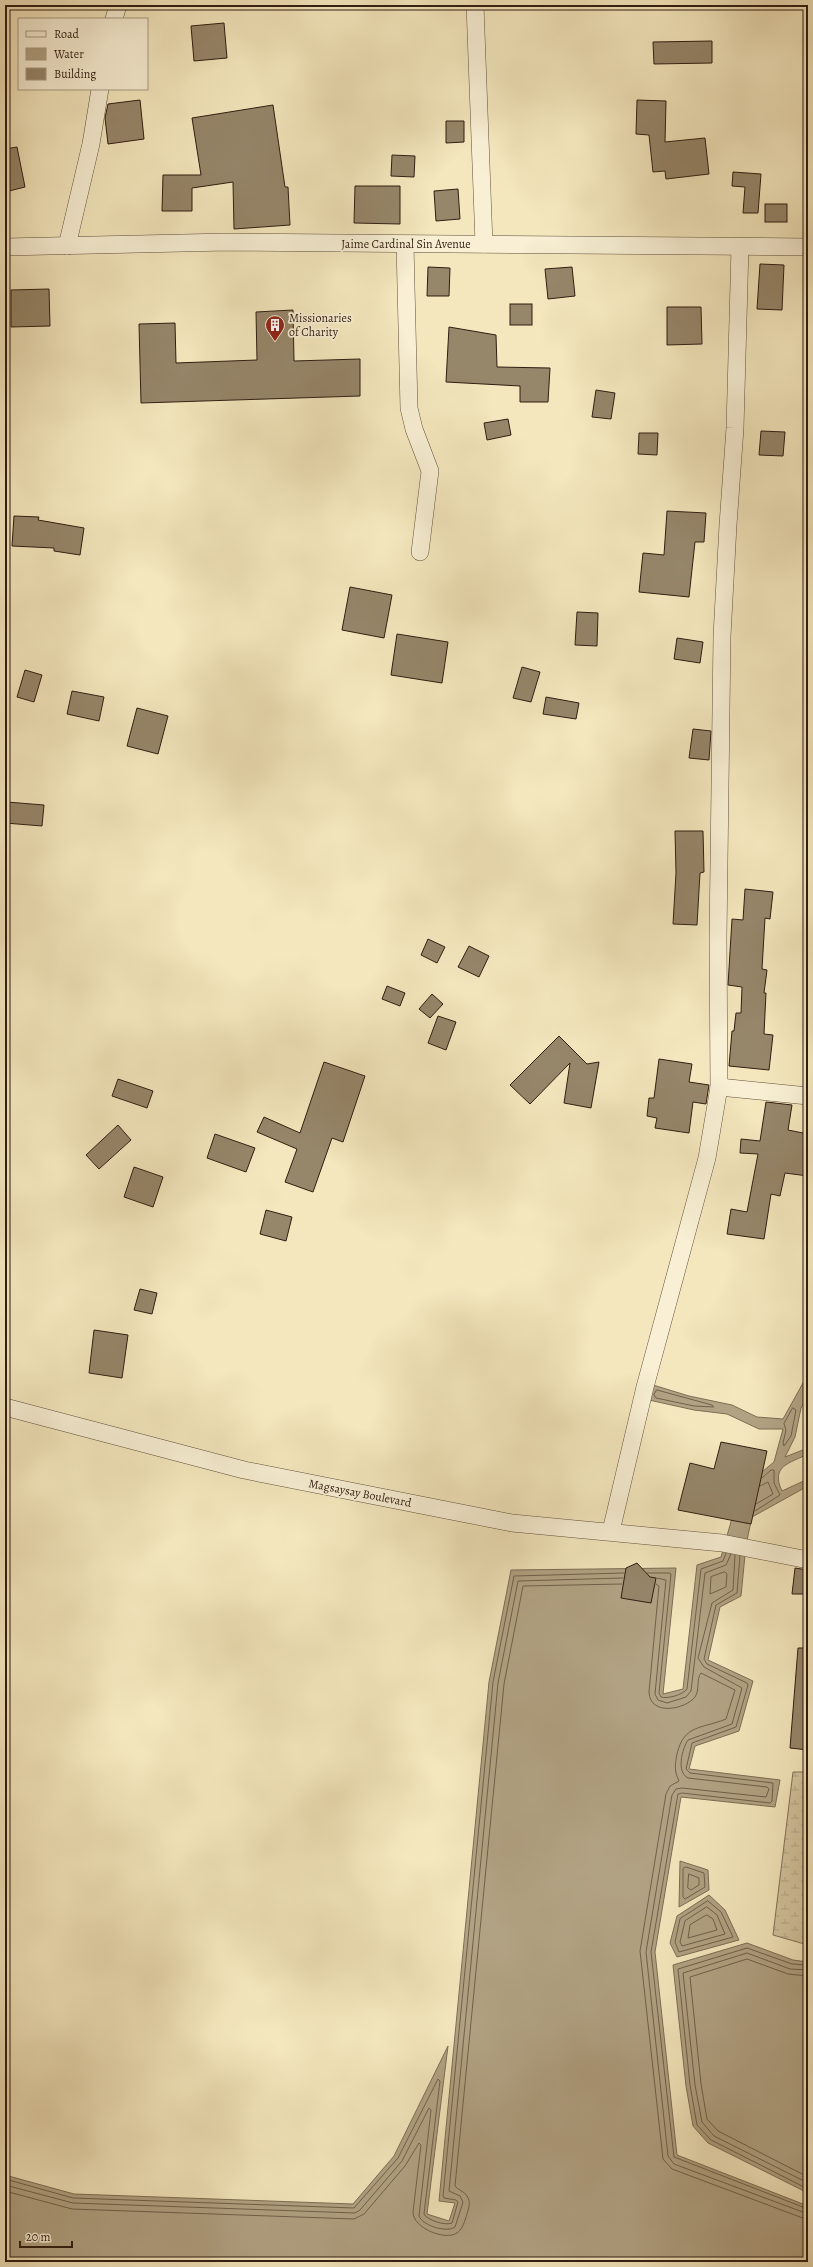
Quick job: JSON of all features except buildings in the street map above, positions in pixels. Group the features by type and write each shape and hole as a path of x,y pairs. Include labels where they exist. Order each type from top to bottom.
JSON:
{"street":[{"path":"114,18 118,5"},
{"path":"475,5 484,244"},
{"path":"67,246 91,144 100,90"},
{"name":"Jaime Cardinal Sin Avenue","path":"5,247 227,242 405,245 484,244 808,247"},
{"path":"405,245 409,408 414,429 430,471 420,552"},
{"path":"611,1532 645,1387 707,1158 719,1087 718,937 722,636 728,525 736,428 740,247"},
{"path":"719,1087 808,1096"},
{"name":"Magsaysay Boulevard","path":"5,1407 244,1470 512,1523 722,1543 790,1558 808,1560"}],"green space":[{"path":"793,1772 808,1772 808,1945 773,1935"}],"water":[{"path":"808,1374 808,1397 801,1408 795,1437 785,1457 808,1448 808,1454 784,1466 778,1476 782,1491 808,1479 808,1486 752,1517 746,1545 741,1596 720,1607 708,1660 753,1681 739,1731 695,1746 689,1769 780,1780 775,1807 681,1797 655,1952 677,2155 808,2206 808,2262 5,2262 5,2175 74,2194 353,2204 394,2156 448,2046 427,2214 449,2221 455,2203 439,2201 489,1682 511,1570 676,1568 663,1694 683,1689 697,1565 721,1557 740,1490 774,1462 783,1429 759,1429 727,1414 694,1410 649,1400 653,1385 689,1396 732,1405 757,1417 783,1419"},
{"path":"680,1861 708,1870 709,1890 679,1907"},
{"path":"709,1895 725,1910 739,1940 677,1957 670,1943 677,1916"},
{"path":"747,1943 793,1960 808,1962 808,2193 708,2143 693,2126 686,2086 673,1965"}],"place":[{"name":"Missionaries of Charity","path":"275,342"}]}
